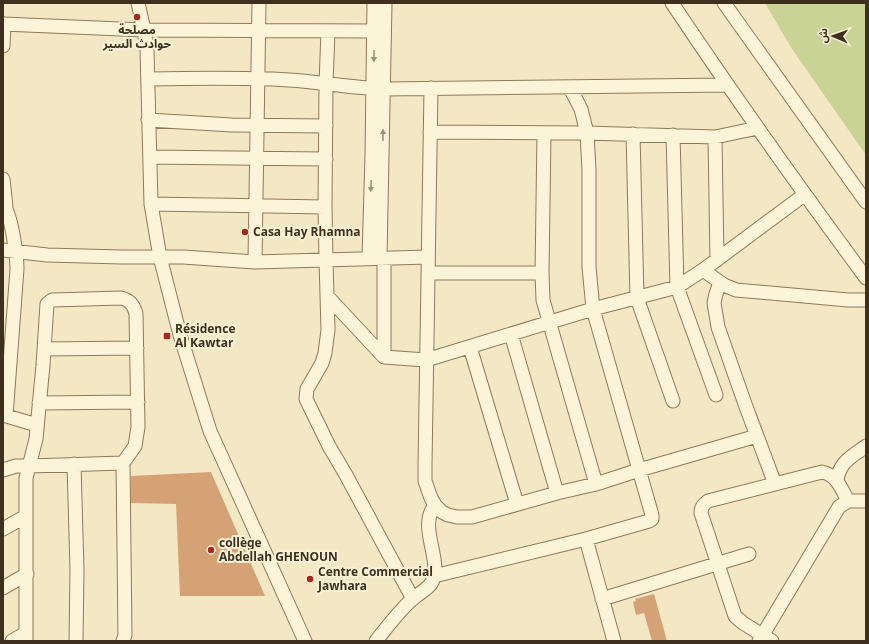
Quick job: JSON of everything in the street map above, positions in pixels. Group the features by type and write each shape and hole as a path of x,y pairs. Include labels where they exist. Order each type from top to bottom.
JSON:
{"street":[{"path":"138,3 144,30 148,79 151,204 160,257 180,336 210,431 305,641"},
{"path":"255,262 259,3"},
{"path":"374,3 374,31 379,89"},
{"path":"384,357 378,258 379,89 385,3"},
{"path":"672,3 804,195 866,278"},
{"path":"724,3 866,202"},
{"path":"3,46 4,24 144,30 374,31"},
{"path":"328,31 326,84 326,260 328,330 322,363 306,392 306,399 329,446 413,599"},
{"path":"148,79 258,79 307,81 379,89 727,85"},
{"path":"431,88 425,481 435,505 442,512 448,515 472,517 557,493 596,484 757,436"},
{"path":"434,576 586,539 649,521 652,518 593,309 589,267 589,177 587,133 581,109 570,88"},
{"path":"148,120 256,125 326,126"},
{"path":"430,132 587,133 715,136 758,128"},
{"path":"544,133 542,300 596,484"},
{"path":"633,134 637,298 673,401"},
{"path":"673,135 677,286 716,395"},
{"path":"715,136 717,260"},
{"path":"150,157 326,159"},
{"path":"3,179 4,206 9,251 17,269 9,306 5,415 37,425"},
{"path":"328,297 384,357 426,360 593,309 677,286 717,260 804,195"},
{"path":"151,204 326,207"},
{"path":"9,251 68,256 160,257 255,262 428,257"},
{"path":"703,270 720,282 736,290 848,300 866,300"},
{"path":"428,273 542,273"},
{"path":"720,282 714,303 718,327 775,484"},
{"path":"12,641 26,637 26,478 34,447 37,425 46,307 49,300 98,298 124,299 133,304 136,318 138,402 137,438 135,446 123,463 125,634 123,641"},
{"path":"511,334 557,493"},
{"path":"470,347 517,504"},
{"path":"44,349 137,348"},
{"path":"39,403 138,402"},
{"path":"838,480 839,471 842,466 866,446"},
{"path":"3,470 16,466 123,463"},
{"path":"74,464 77,562 76,641"},
{"path":"848,501 838,480 828,473 822,472 708,501 703,505 701,508 701,513 735,616 765,639 838,507 848,501 866,501"},
{"path":"376,641 404,607 428,587 434,576 434,564 428,520 430,512 435,505"},
{"path":"3,529 26,516"},
{"path":"586,539 614,641"},
{"path":"602,599 749,554"},
{"path":"3,588 27,574"}],"green space":[{"path":"765,3 866,3 866,155 792,49"}],"building":[{"name":"collège Abdellah GHENOUN","path":"211,472 265,596 180,596 176,504 131,503 131,476"},
{"path":"654,594 667,641 652,641 644,613 636,615 633,602 636,601 635,599"}],"place":[{"name":"مصلحة حوادث السير","path":"137,17"},
{"name":"Casa Hay Rhamna","path":"245,232"},
{"name":"Résidence Al Kawtar","path":"167,336"},
{"name":"collège Abdellah GHENOUN","path":"211,550"},
{"name":"Centre Commercial Jawhara","path":"310,579"}]}
